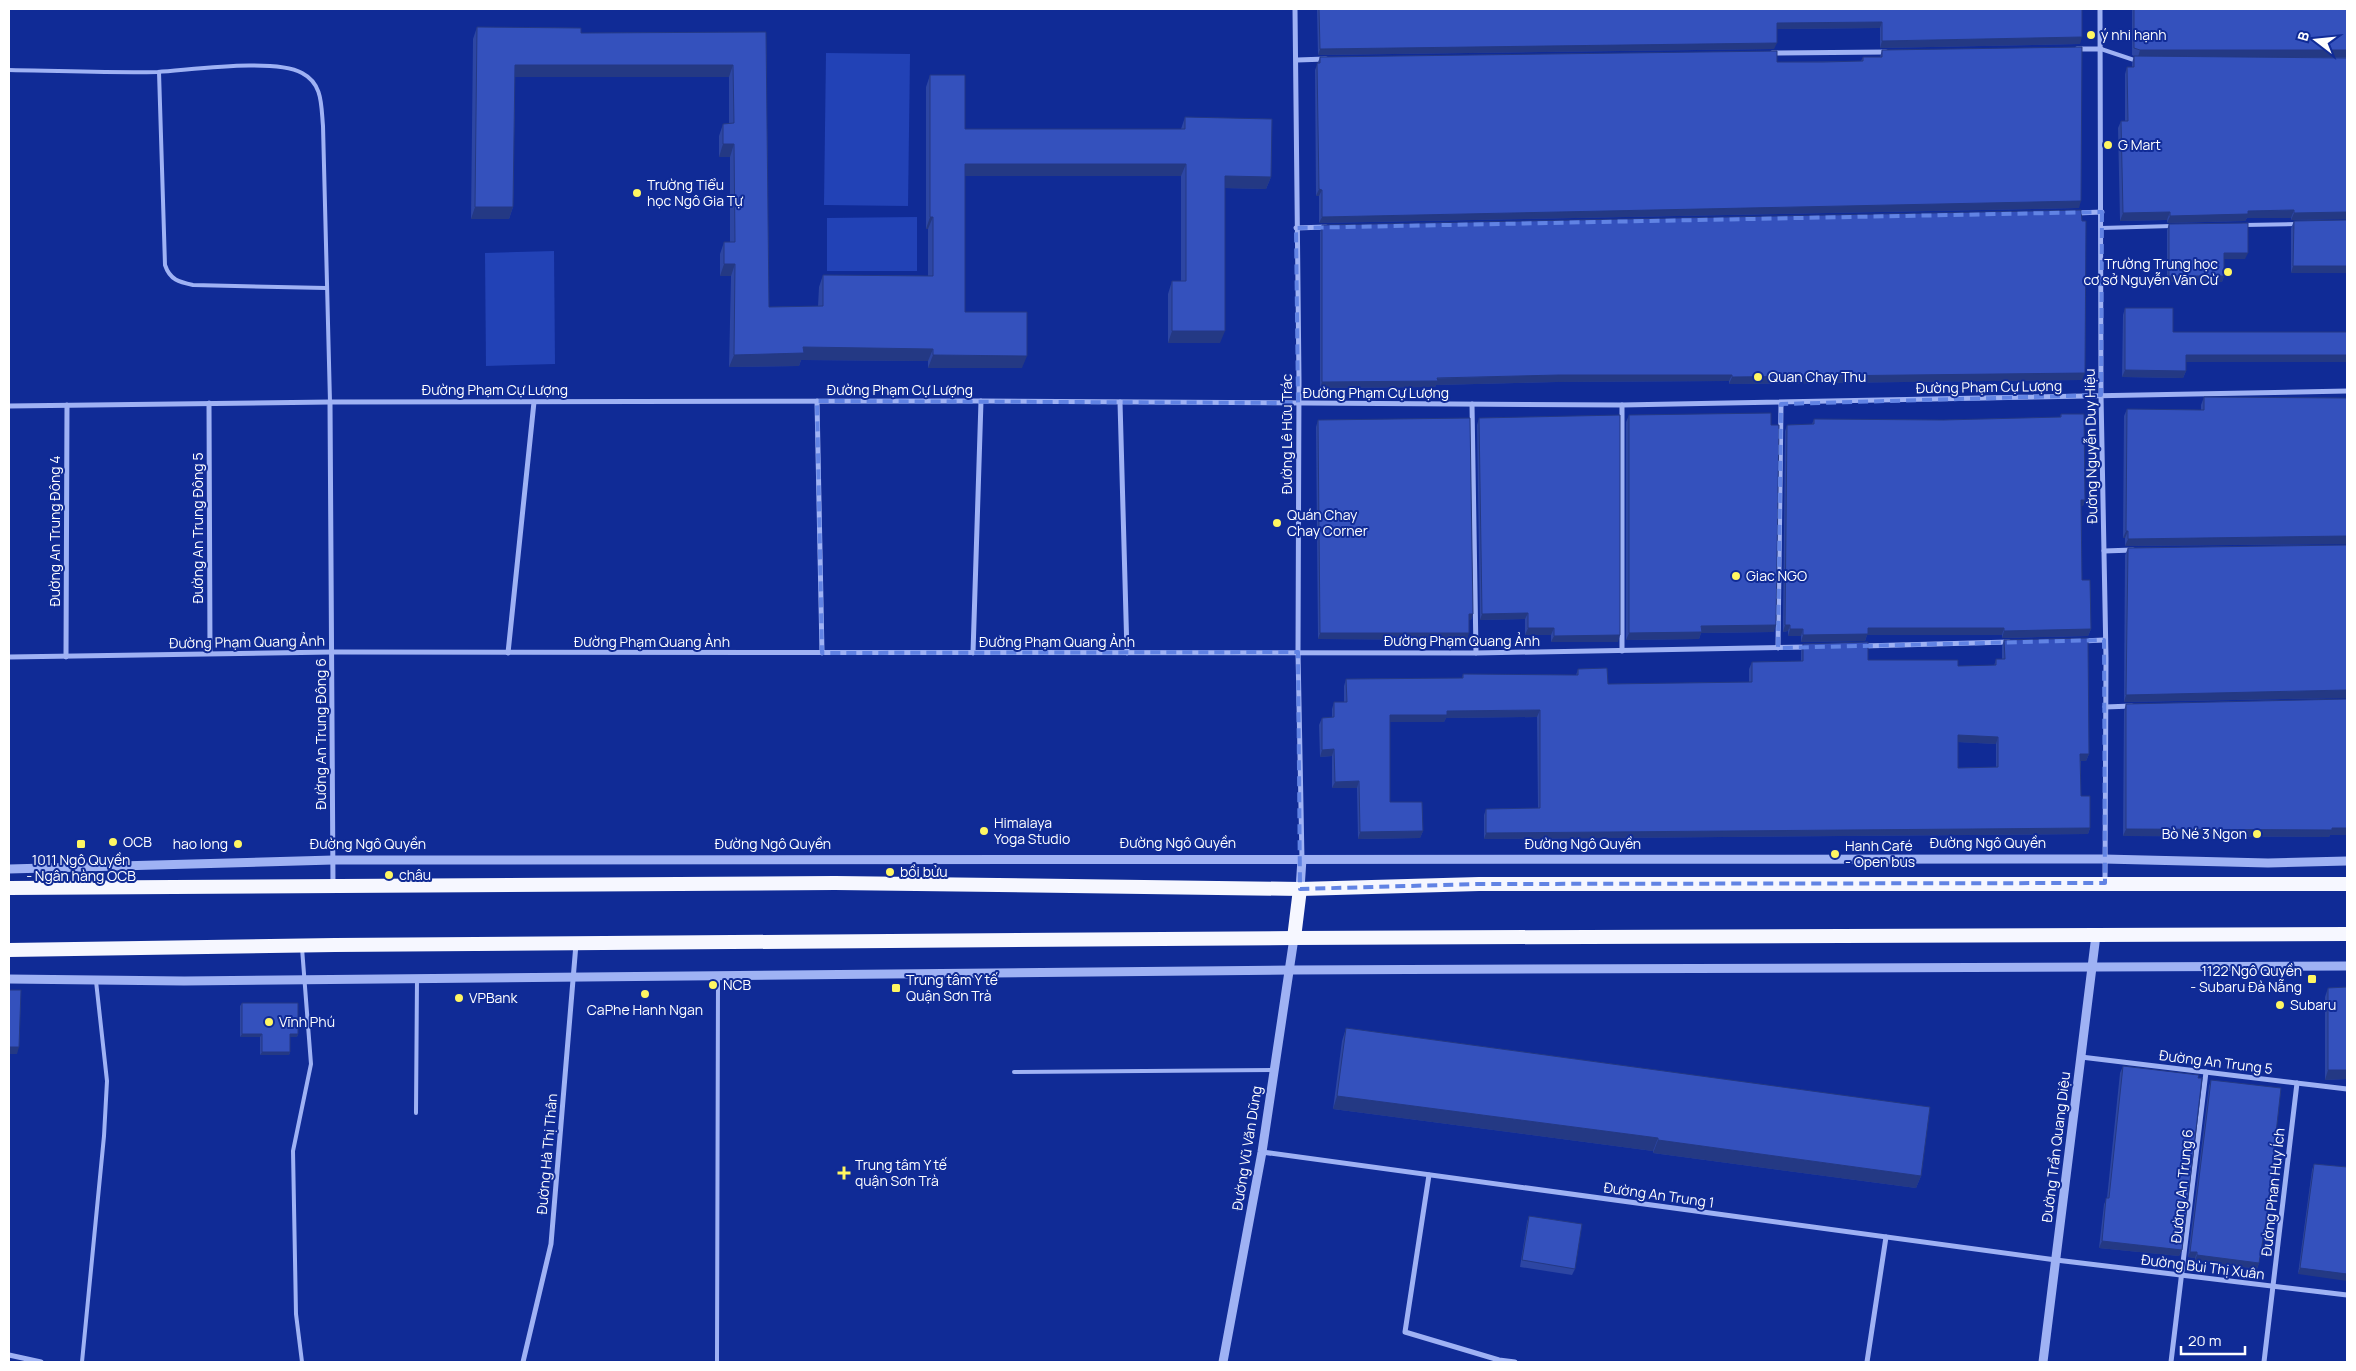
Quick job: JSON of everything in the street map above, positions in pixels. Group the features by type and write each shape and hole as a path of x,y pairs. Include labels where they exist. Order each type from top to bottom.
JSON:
{"highway":[{"path":"9,888 835,882 1300,889 1489,884 2347,884"},
{"path":"1294,938 1300,889"},
{"path":"9,950 1294,938 2347,934"}],"street":[{"name":"Đường Lê Hữu Trác","path":"1295,9 1297,60 1298,652 1302,859"},
{"name":"Đường Nguyễn Duy Hiệu","path":"2100,9 2105,883"},
{"path":"2071,50 2101,49"},
{"path":"1763,54 1892,52"},
{"path":"1297,60 1337,59"},
{"path":"2072,213 2102,212"},
{"path":"1296,228 1336,227"},
{"name":"Đường Phạm Cự Lượng","path":"9,406 330,402 817,401 1298,404 1781,404 2101,395 2347,391"},
{"path":"817,401 822,653"},
{"name":"Đường Phạm Cự Lượng","path":"973,653 980,401"},
{"name":"Đường An Trung Đông 6","path":"330,402 333,887"},
{"path":"508,653 534,402"},
{"path":"1120,402 1127,653"},
{"name":"Đường An Trung Đông 5","path":"208,403 210,653"},
{"path":"1472,404 1476,652"},
{"path":"1778,648 1781,404"},
{"name":"Đường An Trung Đông 4","path":"66,657 67,405"},
{"path":"1622,405 1622,651"},
{"path":"2104,551 2143,550"},
{"path":"2075,641 2104,640"},
{"path":"1857,646 2015,642"},
{"name":"Đường Phạm Quang Ảnh","path":"9,657 332,652 1476,652 1818,647"},
{"path":"2105,707 2134,706"},
{"path":"1300,889 1302,859"},
{"name":"Đường Ngô Quyền","path":"9,869 333,860 2104,859 2268,862 2347,860"},
{"name":"Đường Trần Quang Diệu","path":"2043,1362 2096,935"},
{"name":"Đường Vũ Văn Dũng","path":"1223,1362 1262,1152 1291,970 1294,938"},
{"name":"Đường Hà Thị Thân","path":"523,1362 551,1244 576,944"},
{"path":"9,979 184,982 417,977 718,977 1291,970 2347,966"},
{"name":"Đường An Trung 5","path":"2081,1057 2347,1089"},
{"name":"Đường An Trung 6","path":"2171,1362 2183,1276 2206,1072"},
{"name":"Đường Phan Huy Ích","path":"2264,1362 2297,1083"},
{"name":"Đường An Trung 1","path":"1262,1152 2056,1260"},
{"path":"1429,1175 1405,1332 1499,1360 1515,1362"},
{"path":"1867,1362 1886,1237"},
{"name":"Đường Bùi Thị Xuân","path":"2056,1260 2347,1295"},
{"path":"9,1355 41,1362"}],"lane":[{"path":"2101,49 2137,61 2147,61"},
{"path":"9,70 159,72 211,67 280,67 303,73 315,83 320,93 323,126 330,402"},
{"path":"159,72 165,265 168,274 177,282 193,286 326,288"},
{"path":"2239,225 2298,224"},
{"path":"2101,228 2180,226"},
{"path":"302,946 311,1064 293,1151 295,1164 292,1186 296,1314 302,1362"},
{"path":"416,1113 417,977"},
{"path":"717,1362 718,977"},
{"path":"82,1362 104,1136 107,1082 96,979"},
{"path":"1014,1072 1274,1070"}],"highlighted area":[{"path":"2102,212 2101,395 1781,404 1778,648 2104,640 2105,883 1479,884 1300,889 1298,652 822,653 817,401 1298,403 1296,228"}],"shaded area":[{"path":"826,53 910,54 908,206 824,205"},
{"path":"917,217 917,271 827,271 827,218"},
{"path":"554,251 555,364 486,366 485,253"}],"building":[{"path":"1319,9 2082,9 2082,37 1882,41 1882,22 1777,23 1777,43 1320,49"},
{"path":"2134,9 2347,9 2347,50 2140,50 2134,48"},
{"path":"477,27 581,28 581,33 766,32 769,307 823,306 823,275 933,276 933,217 930,217 930,75 965,75 965,129 1185,129 1185,117 1272,119 1271,177 1225,176 1225,331 1172,331 1172,281 1186,281 1186,164 965,164 965,312 1027,312 1027,356 933,355 933,349 803,347 804,353 734,355 735,264 724,264 724,242 735,242 734,144 723,144 723,124 734,123 733,65 515,65 513,207 475,207"},
{"path":"2082,47 2081,201 1322,217 1322,190 1319,189 1317,63 1320,63 1320,57 1777,51 1777,62 1823,62 1863,61 1863,57 1882,57 1882,50"},
{"path":"2134,56 2347,58 2347,212 2294,213 2294,210 2248,211 2248,214 2170,216 2170,212 2123,213 2121,121 2128,121 2127,67 2134,67"},
{"path":"2081,210 2082,221 2086,221 2085,373 1732,377 1732,375 1559,375 1437,378 1438,381 1322,382 1322,225"},
{"path":"2347,220 2347,266 2293,266 2294,221"},
{"path":"2248,223 2248,253 2224,253 2224,276 2169,276 2169,224"},
{"path":"2125,308 2173,308 2173,332 2347,332 2347,355 2186,355 2186,371 2125,370"},
{"path":"2204,397 2347,398 2347,536 2128,539 2128,531 2126,531 2127,409 2204,410"},
{"path":"1771,413 1771,425 1779,425 1776,625 1701,626 1702,632 1629,633 1629,415"},
{"path":"2061,414 2084,414 2085,500 2081,500 2082,580 2090,580 2091,629 2004,631 2004,628 1868,628 1868,634 1803,635 1803,629 1790,629 1790,625 1785,625 1787,425 1814,424 1814,419 1943,420 2061,417"},
{"path":"1620,415 1620,635 1554,636 1554,628 1528,628 1528,613 1482,614 1479,418"},
{"path":"1470,418 1473,614 1469,614 1469,633 1320,633 1318,420"},
{"path":"2347,545 2347,690 2126,695 2128,548"},
{"path":"2088,638 2089,754 2080,754 2081,796 2090,796 2090,828 1486,833 1486,809 1540,808 1540,710 1447,711 1447,715 1390,715 1390,802 1422,802 1423,831 1360,832 1359,781 1335,782 1334,749 1322,750 1322,718 1334,717 1334,702 1347,702 1346,679 1463,678 1463,674 1578,675 1578,669 1607,668 1608,684 1752,682 1752,662 1803,661 1803,644 1868,642 1868,660 1958,660 1958,666 1996,665 1996,659 2005,659 2004,640","holes":["1958,735 1998,737 1998,767 1958,768"]},
{"path":"2347,699 2347,828 2332,828 2332,830 2126,829 2126,704"},
{"path":"2347,987 2347,1070 2328,1070 2328,988"},
{"path":"9,990 21,990 19,1047 9,1047"},
{"name":"Vĩnh Phú","path":"242,1003 298,1003 298,1034 290,1034 290,1052 262,1052 262,1034 242,1034"},
{"path":"1346,1028 1930,1107 1921,1176 1658,1140 1658,1138 1337,1096"},
{"path":"2123,1066 2199,1075 2198,1078 2202,1078 2182,1250 2102,1241 2106,1198 2109,1198"},
{"path":"2211,1080 2281,1088 2267,1215 2259,1263 2197,1255 2197,1252 2190,1252"},
{"path":"2314,1164 2347,1167 2347,1274 2300,1268"},
{"path":"1529,1216 1582,1224 1575,1269 1522,1260"}],"place":[{"name":"ý nhi hạnh","path":"2091,35"},
{"name":"G Mart","path":"2108,145"},
{"name":"Trường Tiểu học Ngô Gia Tự","path":"637,193"},
{"name":"Trường Trung học cơ sở Nguyễn Văn Cừ","path":"2228,272"},
{"name":"Quan Chay Thu","path":"1758,377"},
{"name":"Quán Chay Chay Corner","path":"1277,523"},
{"name":"Giac NGO","path":"1736,576"},
{"name":"Himalaya Yoga Studio","path":"984,831"},
{"name":"Bò Né 3 Ngon","path":"2257,834"},
{"name":"OCB","path":"113,842"},
{"name":"1011 Ngô Quyền - Ngân hàng OCB","path":"81,844"},
{"name":"hao long","path":"238,844"},
{"name":"Hanh Café - Open bus","path":"1835,854"},
{"name":"bồi bửu","path":"890,872"},
{"name":"châu","path":"389,875"},
{"name":"1122 Ngô Quyền - Subaru Đà Nẵng","path":"2312,979"},
{"name":"NCB","path":"713,985"},
{"name":"Trung tâm Y tế Quận Sơn Trà","path":"896,988"},
{"name":"CaPhe Hanh Ngan","path":"645,994"},
{"name":"VPBank","path":"459,998"},
{"name":"Subaru","path":"2280,1005"},
{"name":"Vĩnh Phú","path":"269,1022"},
{"name":"Trung tâm Y tế quận Sơn Trà","path":"844,1173"}]}
